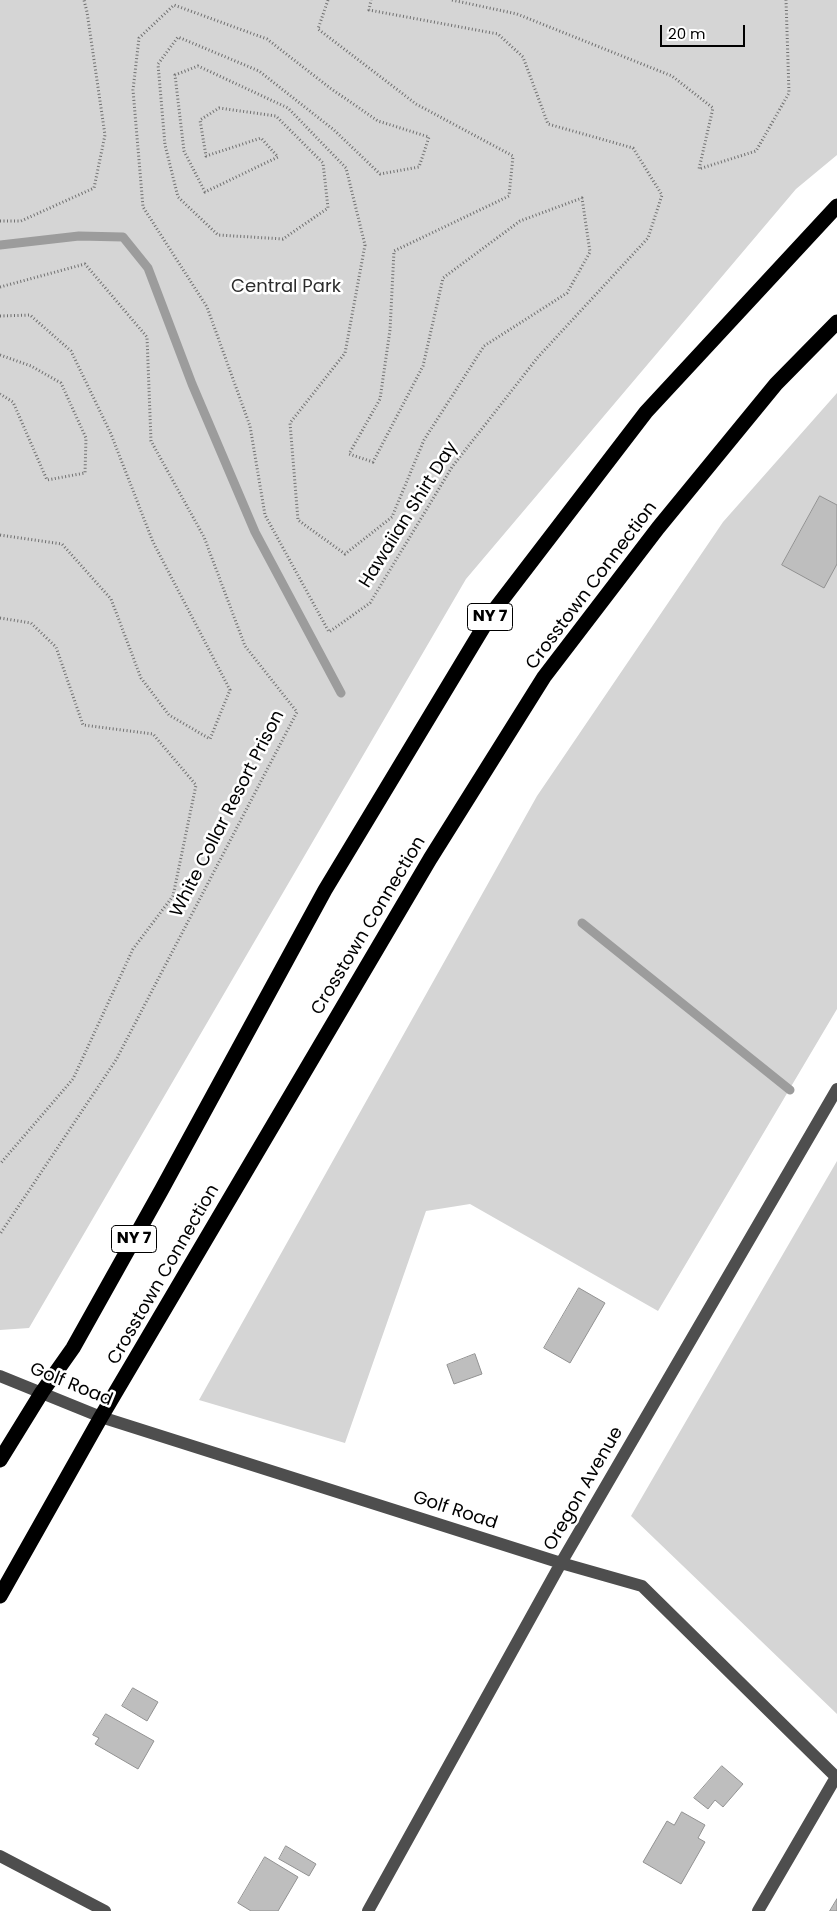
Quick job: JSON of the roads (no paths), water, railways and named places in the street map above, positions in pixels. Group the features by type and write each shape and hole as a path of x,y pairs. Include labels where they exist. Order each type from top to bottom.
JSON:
{"highway":[{"name":"NY 7","path":"0,1460 79,1337 325,890 492,613 646,412 837,206"},
{"name":"Crosstown Connection","path":"0,1596 102,1417 430,859 544,677 658,528 776,384 837,322"}],"street":[{"name":"Oregon Avenue","path":"368,1911 561,1563 837,1089"},
{"name":"Golf Road","path":"0,1376 102,1417 561,1563 642,1586 837,1778"},
{"path":"758,1911 837,1778"},
{"path":"0,1856 105,1911"}],"waterway":[{"path":"0,245 79,236 123,237 148,268 192,384 255,532 341,693"},
{"path":"582,923 790,1090"}],"park label":[{"name":"Central Park","path":"286,287"}]}
